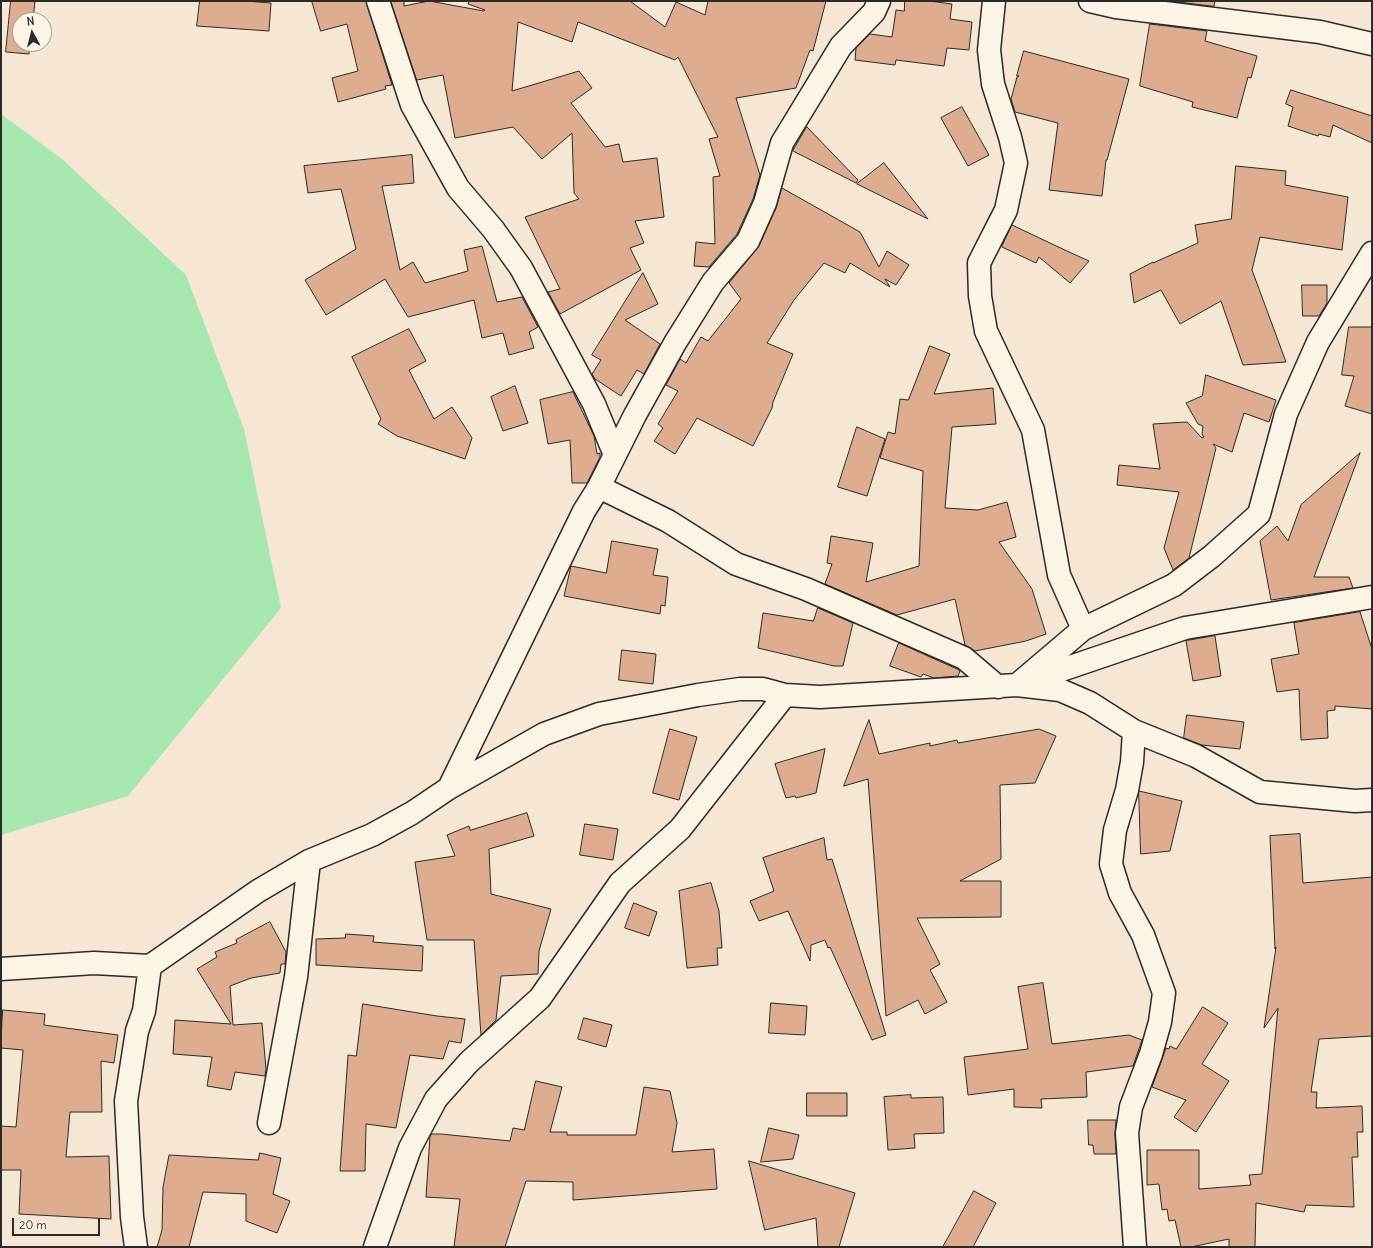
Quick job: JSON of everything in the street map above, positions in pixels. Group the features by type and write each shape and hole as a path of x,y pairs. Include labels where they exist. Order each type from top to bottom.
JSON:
{"street":[{"path":"378,1 412,105 458,188 493,229 521,268 594,404 615,455"},
{"path":"449,788 584,511 599,487 679,336 713,282 748,241 765,203 782,143 841,46 874,12 879,1"},
{"path":"994,1 989,50 993,84 1010,137 1016,163 1006,210 980,263 980,296 986,331 1033,430 1059,575 1083,629"},
{"path":"1090,1 1116,7 1320,32 1372,44"},
{"path":"1008,686 1083,629 1174,585 1212,556 1259,514 1265,486 1289,407 1318,342 1372,253"},
{"path":"599,487 668,521 736,564 806,589 964,658 1008,686"},
{"path":"1008,686 1185,628 1372,597"},
{"path":"1,969 94,963 150,966 258,891 309,862 372,835 412,813 449,788 544,734 599,714 698,694 740,689 763,690 785,694 820,697 1008,686 1060,690 1090,703 1134,731 1196,756 1260,792 1355,801 1372,800"},
{"path":"375,1247 410,1148 436,1099 469,1062 540,998 620,883 680,829 785,694"},
{"path":"1134,731 1132,762 1127,790 1115,830 1111,864 1120,893 1143,935 1164,993 1160,1022 1151,1054 1131,1107 1127,1133 1135,1247"},
{"path":"269,1123 296,977 309,862"},
{"path":"136,1247 132,1217 126,1101 137,1031 144,1011 150,966"}],"green space":[{"path":"1,114 62,159 186,275 244,429 281,608 128,796 1,835"}],"building":[{"path":"11,1 35,1 34,12 12,12 12,52 29,52 29,54 6,52"},
{"path":"200,1 246,1 271,3 269,31 197,26"},
{"path":"312,1 366,1 392,85 385,86 386,89 338,102 332,78 358,71 347,24 321,31"},
{"path":"391,1 404,1 404,6 429,1 484,11 485,10 468,4 469,1 630,1 665,27 676,2 705,15 708,1 826,1 813,51 810,50 796,88 736,98 760,175 753,199 737,234 709,267 694,266 696,242 715,244 713,177 720,176 709,139 718,137 678,57 675,60 578,22 572,42 518,22 512,91 579,71 592,88 571,103 605,147 619,144 623,162 657,158 664,217 635,221 644,243 630,248 641,270 560,314 548,292 560,289 525,217 579,199 574,193 572,133 542,159 513,127 455,138 443,75 417,80"},
{"path":"905,1 929,1 952,4 950,19 972,22 969,50 947,48 944,66 896,60 895,65 855,60 856,48 870,34 892,37 896,10 904,11"},
{"path":"1170,1 1215,1 1214,6"},
{"path":"1150,24 1207,31 1205,41 1257,56 1251,78 1248,77 1237,118 1192,107 1193,102 1140,86"},
{"path":"1024,51 1129,79 1106,160 1102,196 1049,190 1058,123 1015,112 1011,99 1017,77 1019,76 1017,76"},
{"path":"1291,90 1372,116 1372,143 1333,125 1330,137 1319,134 1318,136 1288,126 1293,107 1286,104"},
{"path":"962,107 989,155 968,166 941,118"},
{"path":"807,127 858,180 856,183 793,151"},
{"path":"412,155 414,183 382,186 400,270 413,262 425,283 468,271 464,250 482,246 497,302 522,297 538,327 529,332 534,348 509,355 503,333 482,338 474,300 408,317 385,279 326,315 305,280 356,249 341,189 308,193 304,166"},
{"path":"884,163 928,219 857,184"},
{"path":"1236,166 1286,171 1285,185 1348,197 1342,250 1260,237 1252,270 1286,362 1243,365 1221,301 1180,324 1161,290 1134,303 1130,274 1153,262 1198,243 1195,225 1231,219"},
{"path":"782,188 860,232 879,267 887,251 909,265 896,285 885,279 890,287 850,263 845,273 824,263 794,300 767,343 793,354 773,402 772,408 753,446 697,418 675,454 654,441 663,428 658,424 678,391 666,385 680,359 686,363 701,337 708,341 741,299 729,283 759,246 776,208"},
{"path":"1012,225 1089,261 1070,283 1039,257 1036,263 1002,247"},
{"path":"643,273 658,304 625,320 660,344 644,374 637,370 621,396 595,379 592,374 601,360 592,355"},
{"path":"1302,285 1327,285 1327,303 1319,316 1303,316"},
{"path":"1349,327 1372,327 1372,414 1345,406 1354,376 1342,375"},
{"path":"409,329 426,361 409,370 434,419 452,407 472,438 465,459 397,436 378,424 381,419 352,357"},
{"path":"930,346 950,354 934,394 993,388 996,424 952,427 945,508 978,510 1007,502 1016,537 999,542 1032,589 1046,634 1026,641 975,651 965,645 955,599 897,615 825,584 832,564 827,563 831,536 873,543 866,582 919,566 923,471 880,458 888,432 895,434 900,399 908,400"},
{"path":"1206,375 1276,400 1269,422 1244,413 1232,452 1213,444 1216,448 1189,558 1173,570 1164,548 1179,492 1117,485 1119,465 1160,469 1153,424 1187,422 1202,438 1204,437 1202,434 1203,426 1198,424 1186,403 1202,396"},
{"path":"515,386 528,423 503,431 491,397"},
{"path":"573,392 594,436 597,454 600,453 600,457 587,483 572,483 570,440 548,444 540,400"},
{"path":"857,427 885,439 867,496 838,487"},
{"path":"1360,453 1314,577 1349,577 1353,588 1271,600 1260,541 1277,526 1288,541 1301,505"},
{"path":"612,541 658,549 653,575 668,577 665,606 661,605 660,614 564,596 571,566 606,573"},
{"path":"818,608 853,623 843,666 834,666 758,648 763,613 813,621"},
{"path":"1360,612 1372,649 1372,709 1335,706 1335,710 1327,711 1328,738 1301,740 1299,689 1277,692 1271,659 1299,654 1294,623"},
{"path":"1215,636 1221,676 1193,681 1186,641"},
{"path":"899,643 957,669 960,671 958,676 934,678 923,674 921,677 890,666"},
{"path":"622,650 656,654 653,684 619,680"},
{"path":"1187,715 1244,722 1240,749 1202,745 1184,738"},
{"path":"869,720 879,754 930,743 930,746 957,740 958,743 1039,729 1056,736 1035,783 1000,785 1001,859 960,881 1001,881 1001,917 917,918 940,964 930,970 947,1002 925,1014 918,1000 886,1016 868,779 844,786"},
{"path":"670,729 697,737 679,800 653,793"},
{"path":"825,749 816,793 796,798 795,796 786,798 775,764"},
{"path":"1139,791 1182,801 1170,851 1141,854"},
{"path":"527,813 534,836 489,849 491,894 551,909 539,951 538,974 501,976 496,1020 481,1035 474,940 427,940 415,862 455,856 447,835 469,826 470,830"},
{"path":"585,824 618,829 613,860 580,855"},
{"path":"1300,834 1303,883 1372,877 1372,1036 1319,1039 1311,1092 1317,1092 1316,1108 1362,1106 1363,1132 1357,1132 1358,1157 1352,1157 1354,1207 1306,1205 1304,1212 1256,1203 1255,1247 1229,1247 1229,1239 1191,1247 1181,1247 1175,1220 1169,1221 1167,1209 1162,1210 1159,1184 1147,1185 1147,1150 1199,1150 1199,1189 1251,1185 1249,1175 1262,1174 1278,1008 1264,1028 1276,947 1275,949 1270,836"},
{"path":"824,838 827,860 832,859 886,1035 872,1040 830,947 828,948 825,940 811,945 810,961 788,911 759,921 750,901 774,891 763,858"},
{"path":"711,883 719,911 722,948 717,948 718,965 687,968 679,891"},
{"path":"634,903 657,912 649,936 625,928"},
{"path":"270,922 286,952 285,964 281,964 280,973 251,978 230,986 233,1025 262,1023 266,1069 265,1076 235,1072 231,1090 207,1086 212,1057 173,1054 175,1020 231,1024 197,969 217,957 215,952 237,943 236,940"},
{"path":"346,934 374,936 373,942 423,946 422,971 316,965 316,939 345,938"},
{"path":"1043,983 1052,1044 1129,1035 1142,1040 1133,1066 1086,1072 1087,1097 1041,1099 1042,1108 1014,1107 1014,1089 968,1095 964,1057 1028,1049 1018,987"},
{"path":"771,1003 807,1006 805,1035 769,1033"},
{"path":"363,1004 465,1019 461,1043 449,1041 443,1059 410,1055 396,1128 366,1124 365,1171 340,1171 348,1055 356,1056"},
{"path":"1203,1007 1228,1023 1202,1064 1229,1081 1196,1132 1174,1117 1186,1100 1152,1087 1166,1048 1169,1049 1170,1046 1176,1049"},
{"path":"3,1010 45,1014 44,1025 118,1035 114,1063 101,1061 102,1112 70,1112 66,1157 109,1156 111,1219 19,1214 21,1170 1,1170 1,1126 16,1127 23,1050 1,1048"},
{"path":"584,1018 612,1025 606,1047 578,1039"},
{"path":"536,1081 562,1087 550,1132 567,1132 567,1135 636,1135 644,1087 670,1091 677,1123 672,1152 714,1149 717,1189 573,1200 573,1182 526,1181 505,1247 454,1247 460,1199 426,1197 430,1136 432,1134 441,1134 510,1141 513,1128 524,1130"},
{"path":"807,1093 847,1093 847,1116 807,1116"},
{"path":"911,1095 911,1098 943,1097 944,1133 914,1134 915,1148 888,1150 884,1097"},
{"path":"1088,1120 1116,1120 1116,1154 1094,1154 1093,1145 1089,1145"},
{"path":"769,1128 799,1135 793,1159 761,1162"},
{"path":"260,1153 281,1158 273,1194 290,1201 277,1233 246,1221 246,1194 203,1192 189,1247 157,1247 162,1230 163,1187 169,1155 258,1160"},
{"path":"749,1161 855,1193 839,1247 818,1247 816,1218 765,1230"},
{"path":"974,1191 996,1203 973,1247 943,1247"}]}
